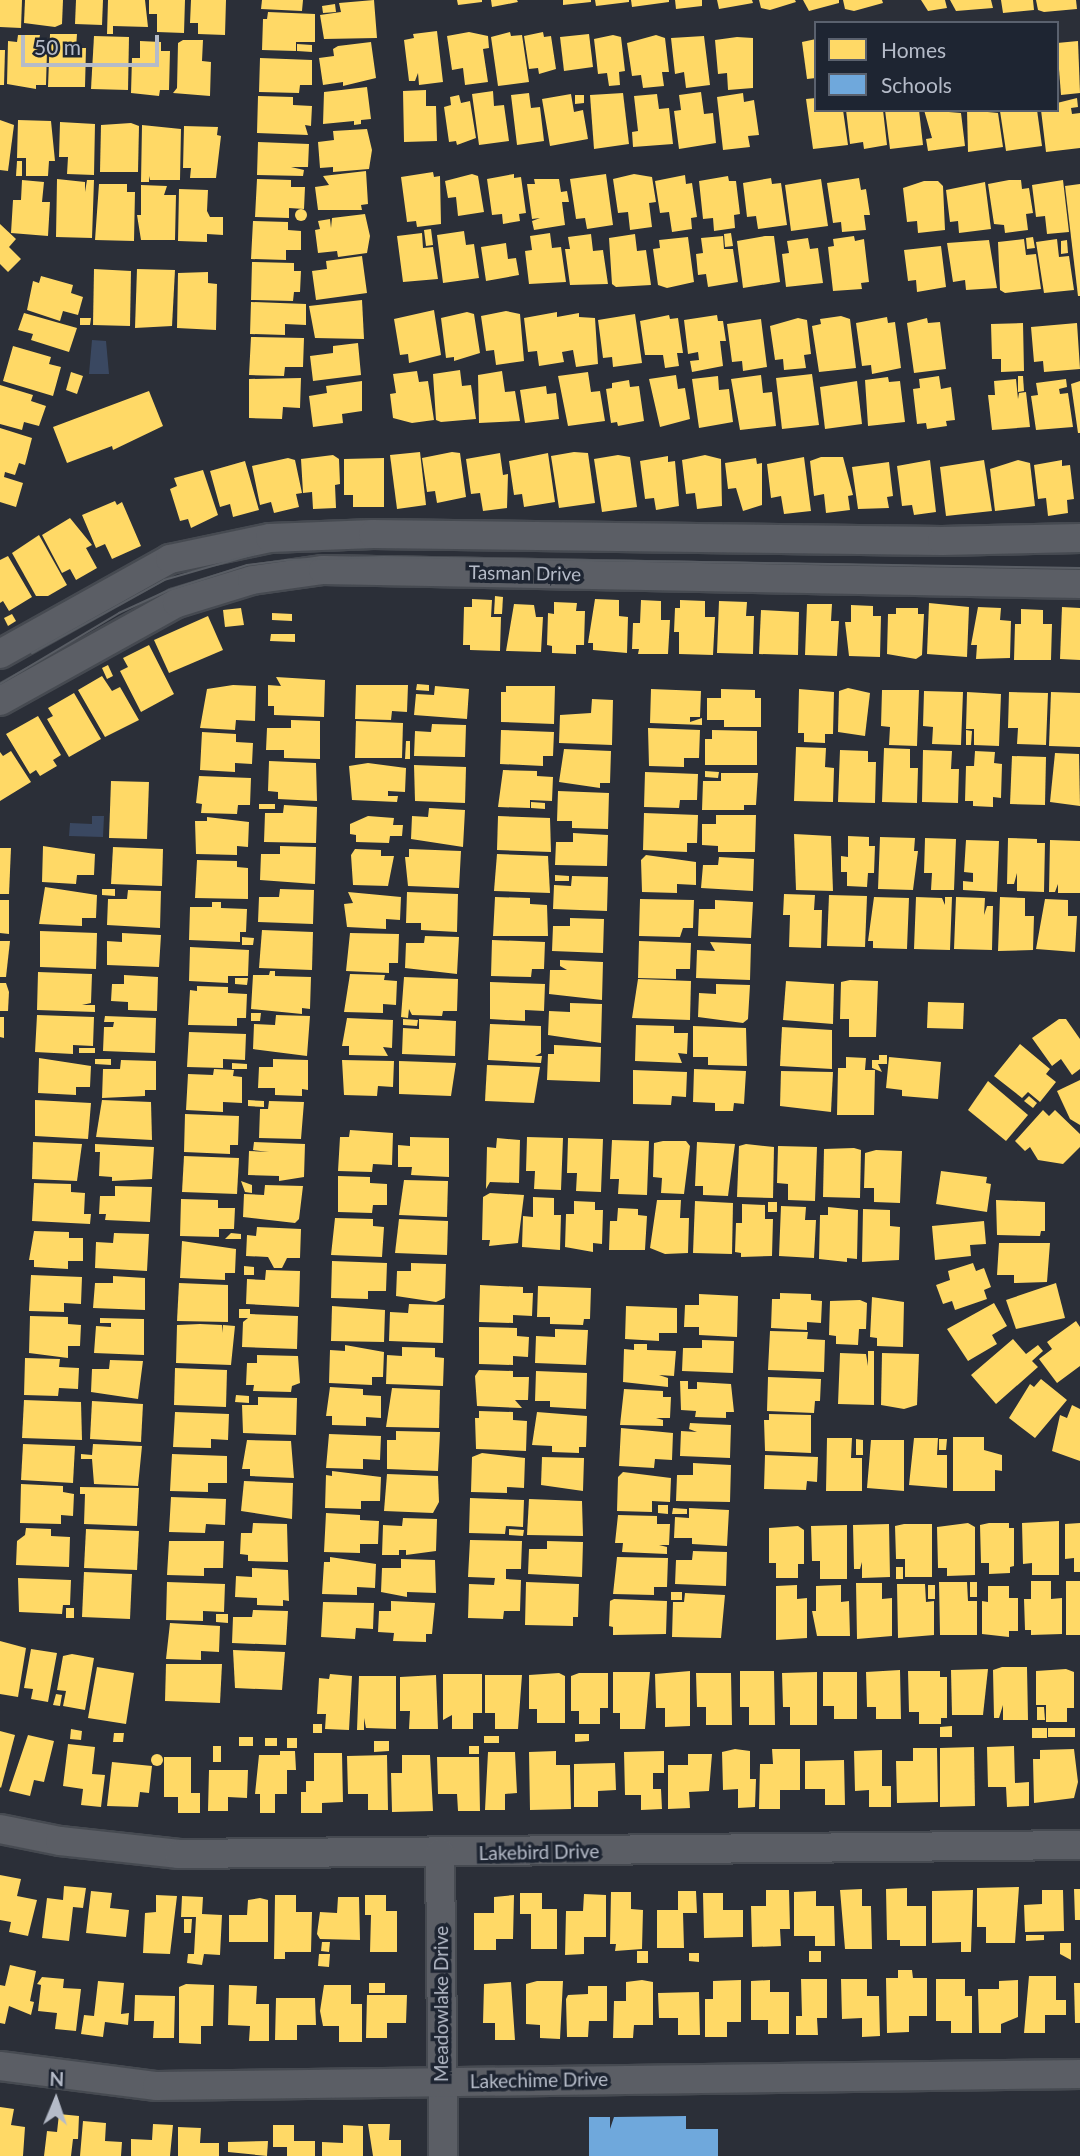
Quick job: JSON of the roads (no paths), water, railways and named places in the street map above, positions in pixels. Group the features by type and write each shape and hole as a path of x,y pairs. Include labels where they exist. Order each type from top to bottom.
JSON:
{"street":[{"name":"Tasman Drive","path":"0,654 170,559 270,537 373,534 942,541 1080,538"},
{"name":"Tasman Drive","path":"0,701 177,603 252,580 323,570 1080,584"},
{"name":"Lakebird Drive","path":"0,1829 60,1841 179,1854 1080,1845"},
{"name":"Meadowlake Drive","path":"440,1853 443,2156"},
{"name":"Lakechime Drive","path":"0,2066 157,2086 1080,2074"}],"water":[{"path":"92,340 106,341 109,374 89,374"},
{"path":"92,816 104,816 103,837 69,836 70,823 92,824"}],"tram line":[{"path":"32,653 164,580 254,554"},
{"path":"0,684 119,613 169,590 247,565 285,560 383,557 1080,568"}]}
